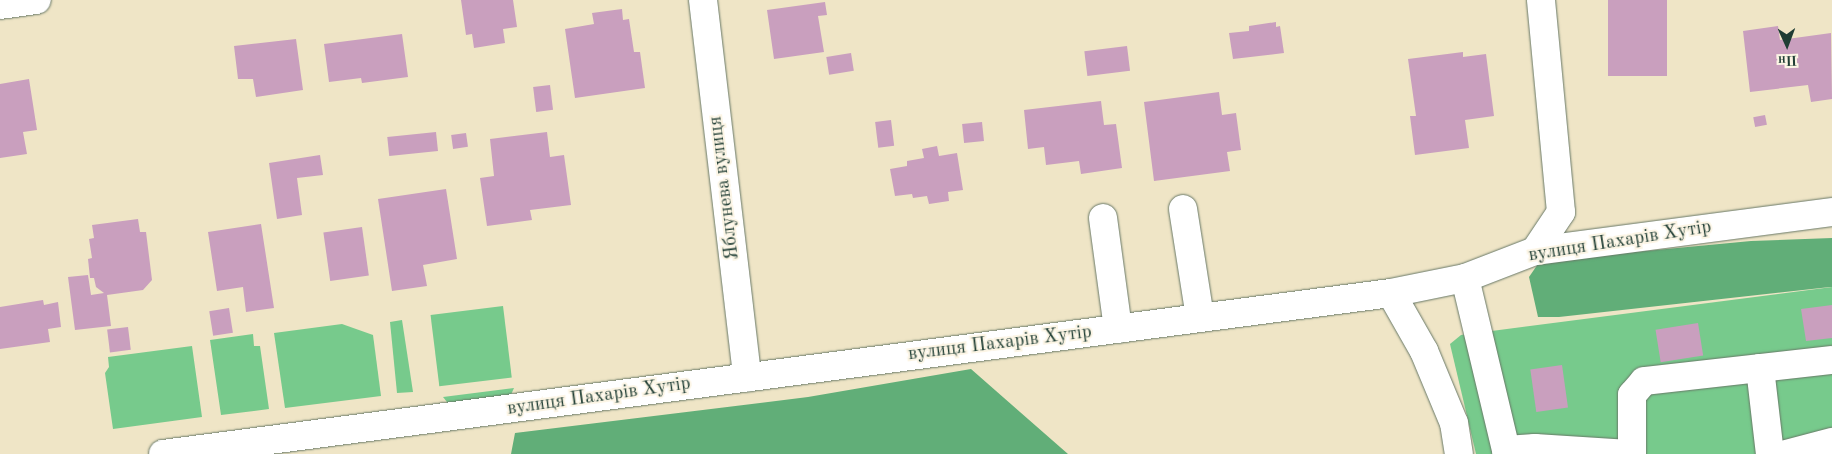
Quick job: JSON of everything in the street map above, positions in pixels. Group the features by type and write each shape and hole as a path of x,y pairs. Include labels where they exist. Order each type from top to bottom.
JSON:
{"street":[{"path":"0,5 38,0"},
{"name":"Яблунева вулиця","path":"703,0 747,377"},
{"path":"1535,251 1561,212 1541,0"},
{"path":"1183,209 1200,318"},
{"name":"вулиця Пахарів Хутір","path":"163,454 1391,293 1465,278 1535,251 1832,212"},
{"path":"1103,218 1118,329"},
{"path":"1465,278 1507,452 1535,448 1567,452 1630,454 1632,395 1644,381 1832,360"},
{"path":"1391,293 1428,360 1454,423 1459,454"},
{"path":"1760,368 1770,454"},
{"path":"1786,454 1832,442"}],"green space":[{"path":"1832,238 1832,287 1559,317 1538,317 1529,277 1540,261 1751,241"},
{"path":"1832,287 1832,454 1476,454 1450,344 1461,335"},
{"path":"503,306 512,377 439,386 431,315"},
{"path":"402,320 413,392 397,393 390,322"},
{"path":"342,324 373,335 381,396 285,408 274,333"},
{"path":"253,334 254,346 260,346 269,409 221,415 210,340"},
{"path":"192,346 202,417 113,429 105,373 109,367 108,357"},
{"path":"971,369 1068,454 511,454 515,433 808,397"},
{"path":"514,388 509,399 451,407 443,397"}],"building":[{"path":"461,0 513,0 517,27 503,29 505,43 474,48 472,34 466,35"},
{"path":"1608,0 1667,0 1667,76 1608,76"},
{"path":"825,2 827,15 818,16 824,52 774,59 767,10"},
{"path":"622,9 623,20 629,19 634,52 640,52 645,88 575,98 565,29 594,24 592,13"},
{"path":"1276,22 1276,27 1280,26 1284,53 1233,59 1229,33 1249,31 1249,26"},
{"path":"1778,26 1780,40 1831,33 1832,99 1811,102 1808,85 1750,92 1743,31"},
{"path":"402,34 408,77 362,83 361,78 329,82 324,44"},
{"path":"296,39 303,90 256,97 253,79 238,79 234,46"},
{"path":"1127,46 1130,71 1087,76 1084,51"},
{"path":"1463,52 1463,57 1486,54 1494,116 1465,120 1469,148 1415,155 1410,116 1416,116 1408,59"},
{"path":"851,53 854,71 829,75 826,57"},
{"path":"29,79 37,130 23,132 27,154 0,158 0,84"},
{"path":"550,85 553,110 536,112 533,87"},
{"path":"1219,92 1222,115 1236,113 1241,150 1227,152 1230,171 1154,181 1144,102"},
{"path":"1101,101 1104,125 1116,124 1122,168 1081,174 1079,161 1046,165 1044,147 1028,149 1024,110"},
{"path":"1765,115 1767,125 1755,127 1753,117"},
{"path":"891,120 894,146 878,148 875,122"},
{"path":"982,122 984,141 964,143 962,124"},
{"path":"436,132 438,151 389,156 387,137"},
{"path":"547,132 550,157 564,155 571,205 530,210 532,220 487,226 480,178 494,176 490,139"},
{"path":"466,133 468,147 453,149 451,135"},
{"path":"937,146 939,156 957,153 963,190 948,192 949,201 929,204 927,196 913,198 912,194 895,196 890,169 907,166 907,161 924,158 922,149"},
{"path":"320,155 323,175 297,178 302,215 277,219 269,163"},
{"path":"446,189 457,259 423,265 427,286 392,291 378,199"},
{"path":"138,219 140,232 146,232 152,280 143,290 107,295 111,326 75,330 68,277 88,275 91,295 104,293 96,287 94,278 90,278 88,259 92,258 89,239 94,238 92,225"},
{"path":"261,224 274,308 246,312 243,287 217,291 208,232"},
{"path":"362,227 369,276 330,281 323,232"},
{"path":"43,300 44,305 58,302 61,327 48,329 50,342 0,349 0,307"},
{"path":"1832,305 1832,338 1806,341 1801,309"},
{"path":"229,308 233,333 213,336 209,311"},
{"path":"1698,323 1703,356 1661,362 1656,330"},
{"path":"128,327 131,350 110,352 107,330"},
{"path":"1562,365 1568,408 1536,412 1530,369"}]}
